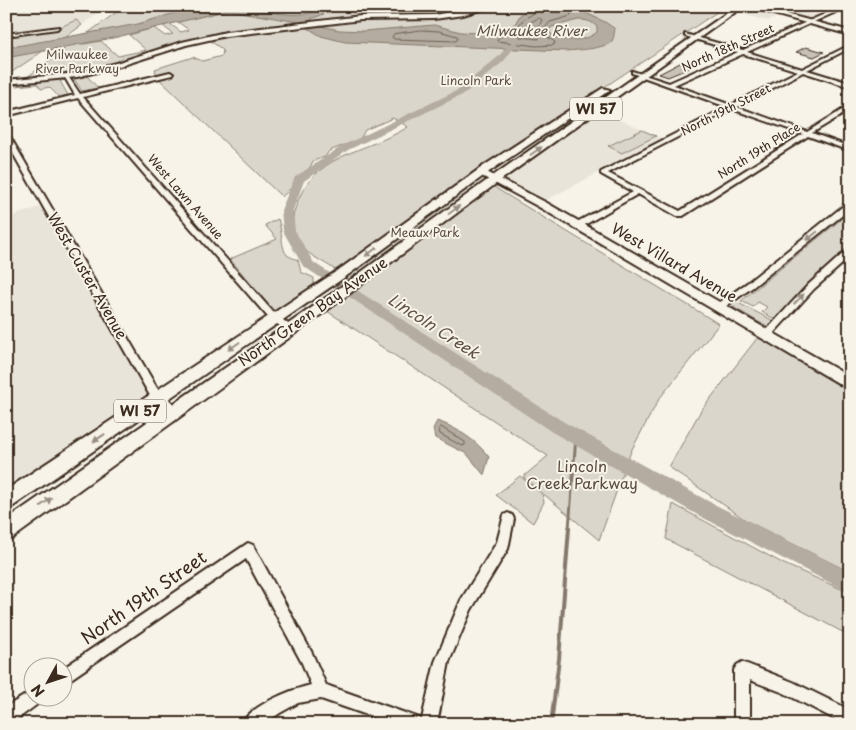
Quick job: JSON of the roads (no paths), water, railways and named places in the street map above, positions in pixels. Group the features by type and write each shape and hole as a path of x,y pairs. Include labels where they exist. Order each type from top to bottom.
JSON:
{"main road":[{"name":"North Green Bay Avenue","path":"6,531 332,300 496,178 645,75 729,6"},
{"name":"North Green Bay Avenue","path":"6,502 344,272 481,172 634,72 740,6"},
{"path":"312,313 311,306 315,292"}],"street":[{"path":"6,82 66,77 118,65 196,40 297,25 361,18 434,17 463,13 490,6"},
{"path":"747,6 850,31"},
{"path":"756,6 812,22"},
{"path":"837,6 845,7"},
{"name":"North 18th Street","path":"671,84 845,7"},
{"path":"6,35 57,28"},
{"path":"691,37 850,85"},
{"name":"North 19th Street","path":"637,192 603,173 850,46"},
{"path":"634,72 850,149"},
{"path":"6,114 170,74"},
{"name":"West Lawn Avenue","path":"66,77 78,95 274,318 289,329"},
{"name":"North 19th Place","path":"637,192 680,214 850,107"},
{"name":"West Custer Avenue","path":"6,135 121,337 159,398 174,411"},
{"name":"West Villard Avenue","path":"481,172 496,178 578,225 850,384"},
{"path":"578,225 637,192"},
{"path":"719,307 750,285 850,205"},
{"path":"767,335 811,287 850,252"},
{"path":"429,724 442,662 466,605 503,544 508,520"},
{"name":"North 19th Street","path":"72,671 248,550 307,658 321,691"},
{"path":"742,724 742,670 788,687 850,718"},
{"path":"250,724 274,707 297,696 321,691 416,724"},
{"path":"6,717 22,706"}],"water":[{"name":"Milwaukee River","path":"198,6 262,6 260,10 282,14 298,14 336,6 325,10 324,14 311,19 317,25 339,30 364,31 434,25 461,32 480,33 500,32 515,24 520,15 536,6 571,6 605,22 615,29 613,40 609,44 590,49 566,51 345,42 321,36 298,22 228,10 113,38 6,58 6,48 138,24","holes":["578,20 593,23 597,27 597,32 587,38 574,40 560,38 550,33 549,30 552,27"]},
{"path":"437,421 466,435 484,451 489,457 484,475 467,454 435,438 433,429"}],"waterway":[{"name":"Lincoln Creek","path":"514,42 501,59 461,92 345,148 299,179 287,210 289,231 309,266 558,427 701,507 850,583"},
{"path":"569,529 576,436"},
{"path":"551,724 559,659 569,528"}],"park label":[{"name":"Milwaukee River Parkway","path":"77,62"},
{"name":"Lincoln Park","path":"476,81"},
{"name":"Meaux Park","path":"425,233"},
{"name":"Lincoln Creek Parkway","path":"582,476"}]}
